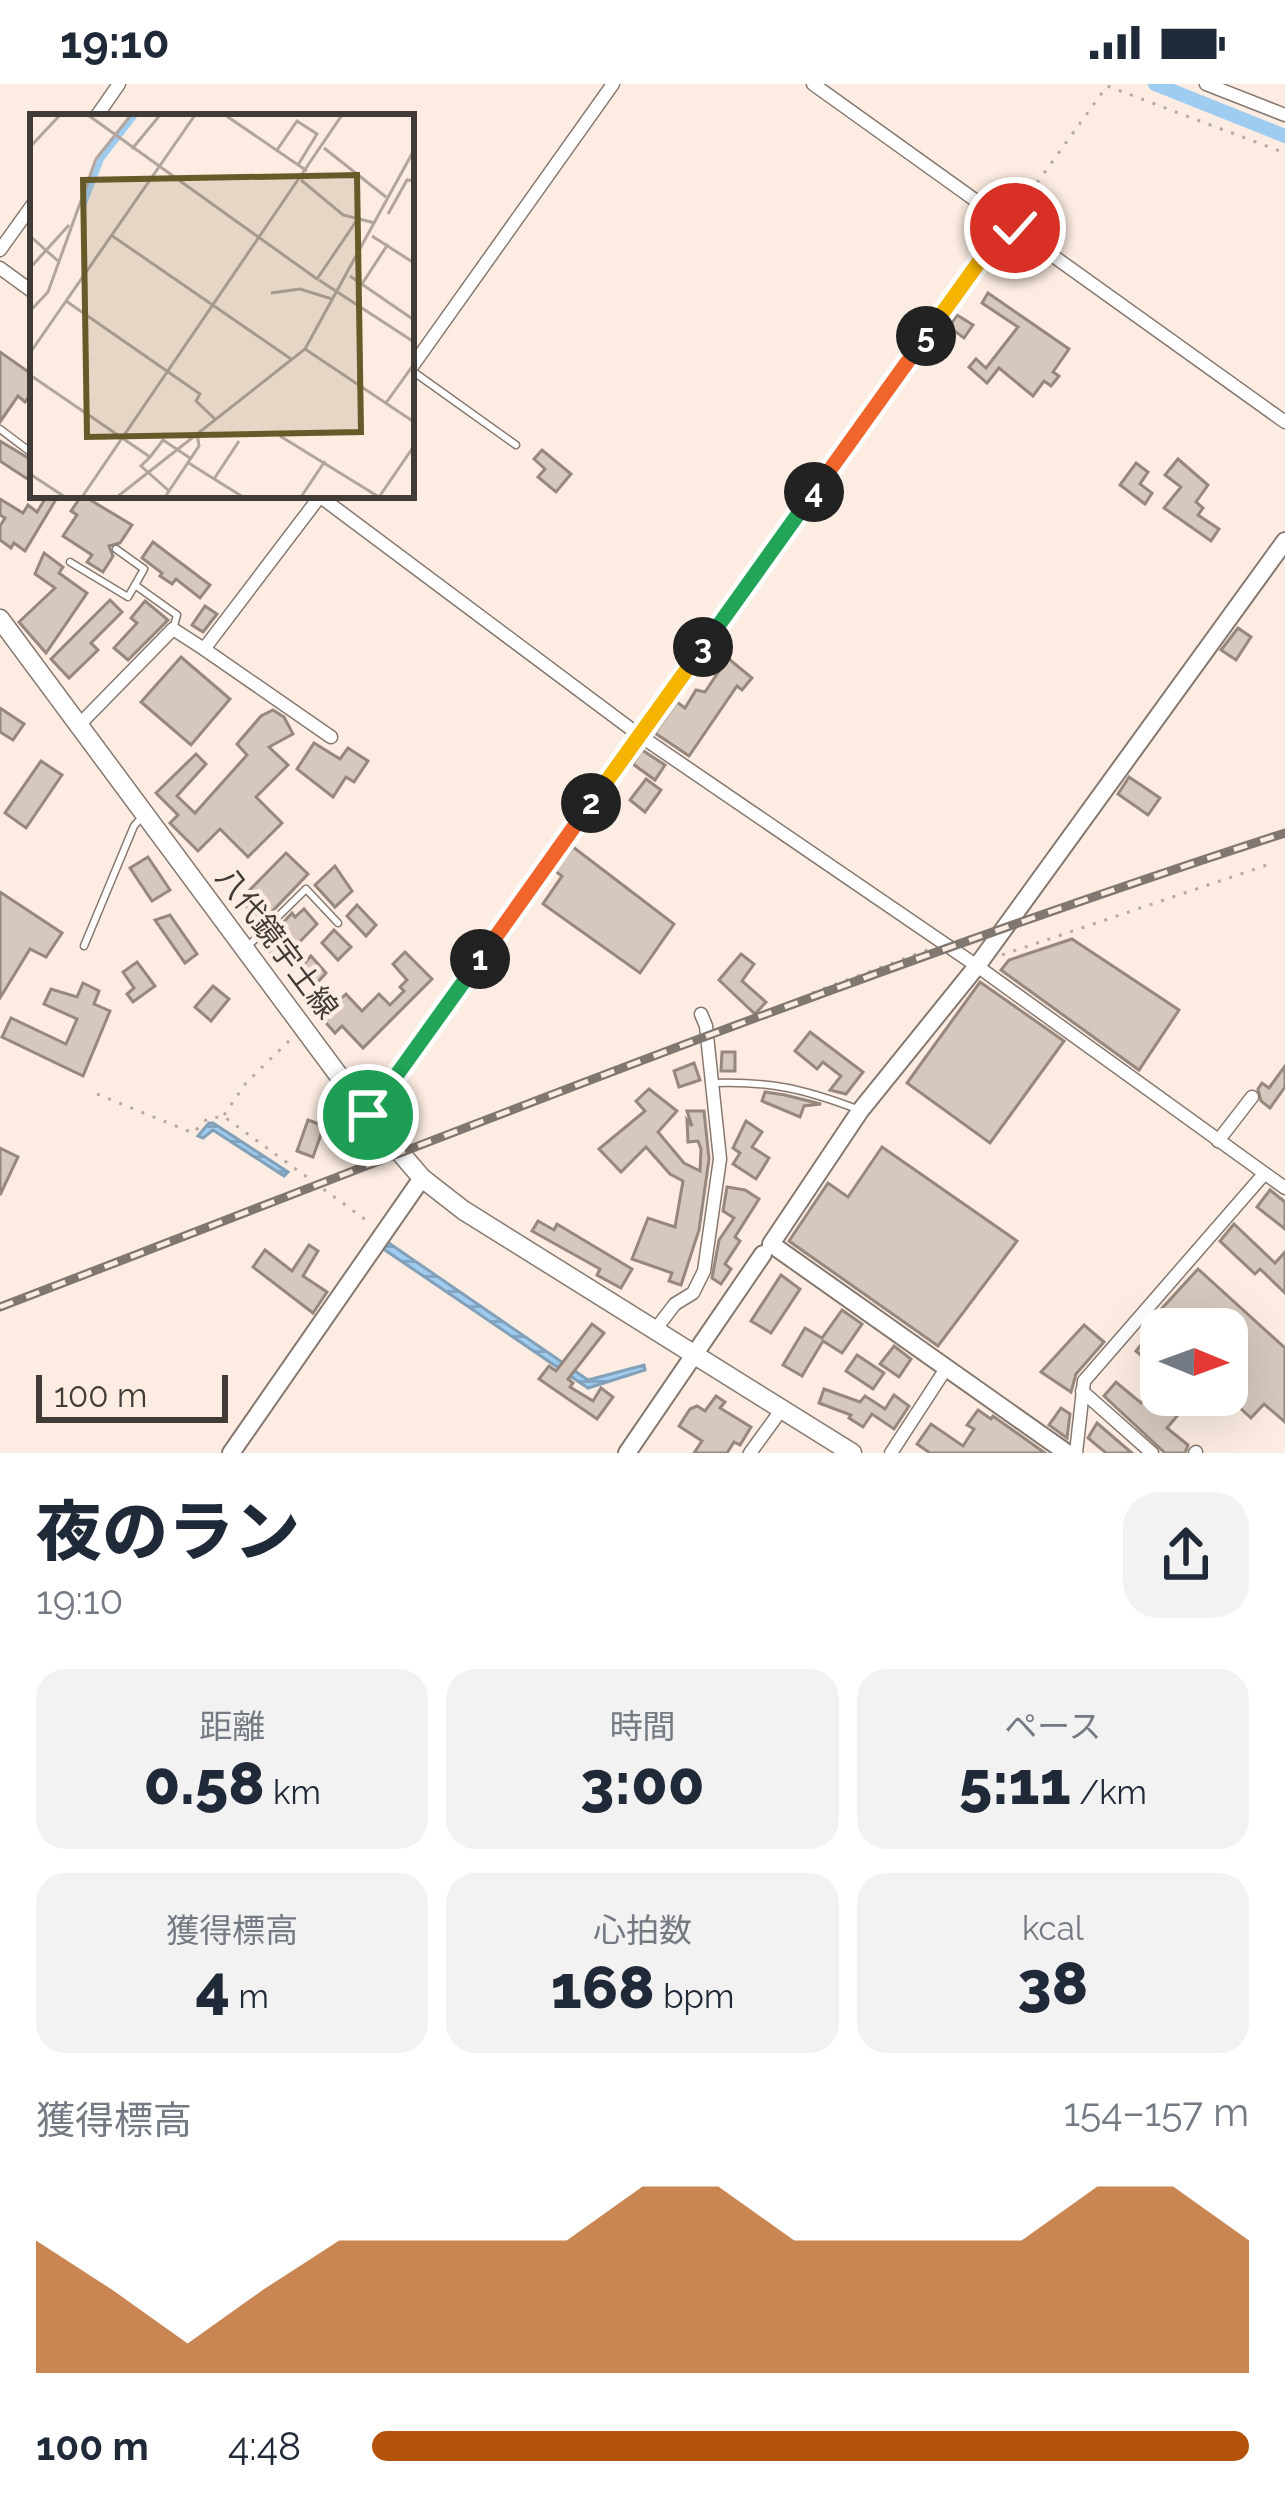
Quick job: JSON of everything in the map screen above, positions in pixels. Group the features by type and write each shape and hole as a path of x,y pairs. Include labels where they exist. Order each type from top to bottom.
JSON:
{"main road":[{"name":"八代鏡宇土線","path":"3,629 368,1115 422,1178 525,1251 852,1453"}],"street":[{"path":"98,114 119,84"},
{"path":"414,365 613,84"},
{"path":"813,84 1285,422"},
{"path":"1206,84 1285,115"},
{"path":"0,250 30,208"},
{"path":"368,1115 1007,223"},
{"path":"0,268 30,290"},
{"path":"204,649 318,498"},
{"path":"324,498 639,735 943,944 982,960 1285,1188"},
{"path":"1264,1174 1084,1381 1071,1453 771,1244 860,1111 982,960 1285,541"},
{"path":"77,725 173,629 331,737"},
{"path":"655,1330 674,1304 693,1293 704,1270 720,1160 701,1014"},
{"path":"1218,1141 1252,1096"},
{"path":"231,1453 422,1178"},
{"path":"627,1453 764,1255"},
{"path":"891,1453 947,1367"},
{"path":"1082,1391 1152,1453"},
{"path":"750,1453 782,1408"}],"lane":[{"path":"414,371 515,445"},
{"path":"0,428 30,452"},
{"path":"70,562 128,597 144,569 116,549"},
{"path":"135,585 177,615 173,629"},
{"path":"84,946 134,826 144,815"},
{"path":"244,950 306,889 338,923"},
{"path":"713,1083 770,1082 860,1111"}],"path":[{"path":"1007,223 1105,85 1285,153"},
{"path":"982,960 1268,865"},
{"path":"812,993 943,944"},
{"path":"97,1094 194,1133 207,1120 223,1116 245,1083 303,1028"},
{"path":"223,1116 382,1232"}],"water":[{"path":"209,1123 288,1172 284,1176 213,1130 203,1138 198,1136"},
{"path":"383,1239 588,1380 644,1365 645,1370 588,1388 379,1246"}],"building":[{"path":"988,293 1069,349 1053,372 1059,376 1051,386 1044,381 1033,396 999,368 987,383 969,367 976,359 986,368 1018,327 982,303"},
{"path":"957,315 973,325 964,338 949,327"},
{"path":"0,352 27,371 30,366 30,395 25,402 18,396 0,422"},
{"path":"0,441 30,459 29,480 0,461"},
{"path":"542,450 571,474 556,492 538,477 545,469 534,459"},
{"path":"1178,459 1208,485 1196,502 1203,508 1198,515 1219,529 1211,541 1164,508 1181,487 1165,475"},
{"path":"1136,463 1148,472 1140,484 1152,493 1145,504 1120,485"},
{"path":"46,498 55,501 25,551 0,540 5,518 0,515 0,499 23,513 28,505 37,512"},
{"path":"80,498 87,498 132,525 120,543 109,546 113,556 103,572 87,562 92,555 63,536 77,515 71,511"},
{"path":"153,542 210,585 200,598 176,579 172,584 160,576 142,558"},
{"path":"44,553 63,567 59,573 87,593 46,653 19,622 55,588 35,574"},
{"path":"110,600 122,612 91,643 98,650 69,678 51,659"},
{"path":"145,601 168,620 128,660 114,648 137,623 131,618"},
{"path":"205,606 217,614 203,632 192,625"},
{"path":"1238,628 1251,637 1236,660 1221,650"},
{"path":"724,655 752,678 742,690 737,686 689,756 655,733 677,702 685,708 696,690 705,692"},
{"path":"181,657 230,699 191,745 141,702"},
{"path":"0,708 24,724 13,740 0,732"},
{"path":"273,710 284,717 293,734 269,747 288,765 256,797 282,823 248,857 220,829 198,851 170,823 178,815 156,793 196,754 206,764 177,796 195,813 247,755 237,744 261,716"},
{"path":"314,743 340,759 348,748 368,761 354,782 346,777 333,797 297,769"},
{"path":"642,750 665,765 655,780 633,764"},
{"path":"41,761 62,775 26,828 5,813"},
{"path":"1129,777 1160,798 1148,815 1118,794"},
{"path":"646,779 661,790 645,812 630,800"},
{"path":"573,847 674,924 640,973 543,904 562,876 555,871"},
{"path":"286,853 308,874 262,922 240,900"},
{"path":"148,857 170,890 152,901 130,868"},
{"path":"335,866 352,891 335,907 315,885"},
{"path":"0,892 62,933 46,957 30,949 0,998"},
{"path":"357,905 376,925 366,936 347,916"},
{"path":"304,909 317,924 280,962 263,944 292,913 295,917"},
{"path":"170,915 197,954 185,963 155,920"},
{"path":"334,930 351,947 338,960 322,943"},
{"path":"1072,939 1179,1010 1139,1070 1001,970 1009,960"},
{"path":"405,952 432,979 363,1048 342,1026 335,1033 321,1017 346,994 362,1011 379,994 390,1005 404,991 400,987 407,980 393,964"},
{"path":"741,954 754,964 742,981 766,1002 755,1014 719,980"},
{"path":"311,956 326,973 317,983 300,968"},
{"path":"137,962 155,986 133,1002 127,994 134,988 123,972"},
{"path":"980,982 1064,1041 990,1143 907,1083"},
{"path":"83,983 99,991 94,1004 110,1011 83,1076 2,1037 11,1018 66,1044 77,1019 44,1004 51,989 77,997"},
{"path":"213,986 229,999 211,1021 195,1007"},
{"path":"810,1032 863,1072 846,1094 830,1090 841,1076 823,1062 817,1069 795,1051"},
{"path":"722,1052 735,1052 735,1071 721,1071"},
{"path":"694,1063 700,1080 679,1087 674,1071"},
{"path":"1285,1066 1285,1087 1270,1108 1261,1101 1258,1089 1262,1083 1269,1088"},
{"path":"649,1089 677,1111 658,1132 684,1163 700,1171 701,1149 698,1141 688,1142 687,1120 692,1126 687,1111 704,1111 709,1159 699,1230 681,1285 669,1281 672,1273 632,1259 648,1218 675,1227 683,1181 670,1174 646,1147 621,1172 599,1149 645,1111 636,1101"},
{"path":"765,1092 821,1104 804,1106 800,1117 762,1101"},
{"path":"336,1112 347,1117 372,1162 327,1123"},
{"path":"308,1120 324,1126 313,1157 297,1151"},
{"path":"746,1121 762,1132 752,1147 769,1158 756,1179 733,1164 740,1153 733,1148"},
{"path":"882,1147 1017,1241 938,1346 789,1241 828,1183 848,1197"},
{"path":"0,1148 18,1157 0,1195"},
{"path":"727,1187 759,1199 735,1237 740,1241 725,1264 731,1269 721,1284 712,1278 719,1240 734,1218 723,1211"},
{"path":"1270,1190 1285,1202 1285,1229 1257,1207"},
{"path":"538,1221 554,1230 557,1224 632,1269 621,1288 597,1275 600,1269 532,1231"},
{"path":"1234,1224 1275,1263 1285,1252 1285,1293 1260,1269 1255,1274 1220,1241"},
{"path":"309,1245 318,1251 303,1276 327,1292 313,1313 253,1267 265,1250 292,1271"},
{"path":"1198,1269 1241,1308 1162,1308"},
{"path":"781,1275 800,1289 771,1333 751,1321"},
{"path":"842,1310 862,1324 842,1353 823,1341 802,1376 783,1365 805,1328 822,1338"},
{"path":"1248,1314 1285,1348 1285,1422 1264,1404 1251,1418"},
{"path":"592,1324 604,1333 568,1379 573,1383 570,1387 593,1401 601,1388 613,1397 597,1419 539,1379 549,1366 556,1371"},
{"path":"1084,1325 1104,1342 1076,1374 1071,1392 1041,1372"},
{"path":"894,1346 911,1359 899,1377 880,1364"},
{"path":"857,1355 884,1373 873,1389 846,1371"},
{"path":"1116,1382 1140,1402 1140,1416 1177,1416 1167,1428 1188,1445 1185,1453 1165,1453 1104,1396"},
{"path":"824,1389 860,1402 865,1396 885,1409 894,1395 909,1406 894,1429 872,1414 863,1427 851,1415 819,1403"},
{"path":"716,1396 725,1402 720,1408 751,1427 740,1445 734,1442 727,1453 694,1453 702,1441 679,1426 690,1409 697,1406 705,1411"},
{"path":"1061,1408 1070,1414 1067,1438 1049,1425"},
{"path":"978,1410 1045,1453 930,1453 917,1444 931,1424 963,1446 974,1429 967,1425"},
{"path":"1097,1423 1132,1453 1106,1453 1088,1438"}],"waterway":[{"path":"1155,84 1285,136"}],"railway":[{"path":"0,1307 800,1002 1285,833"}],"route":[{"path":"368,1115 1007,223 1015,228"}]}
